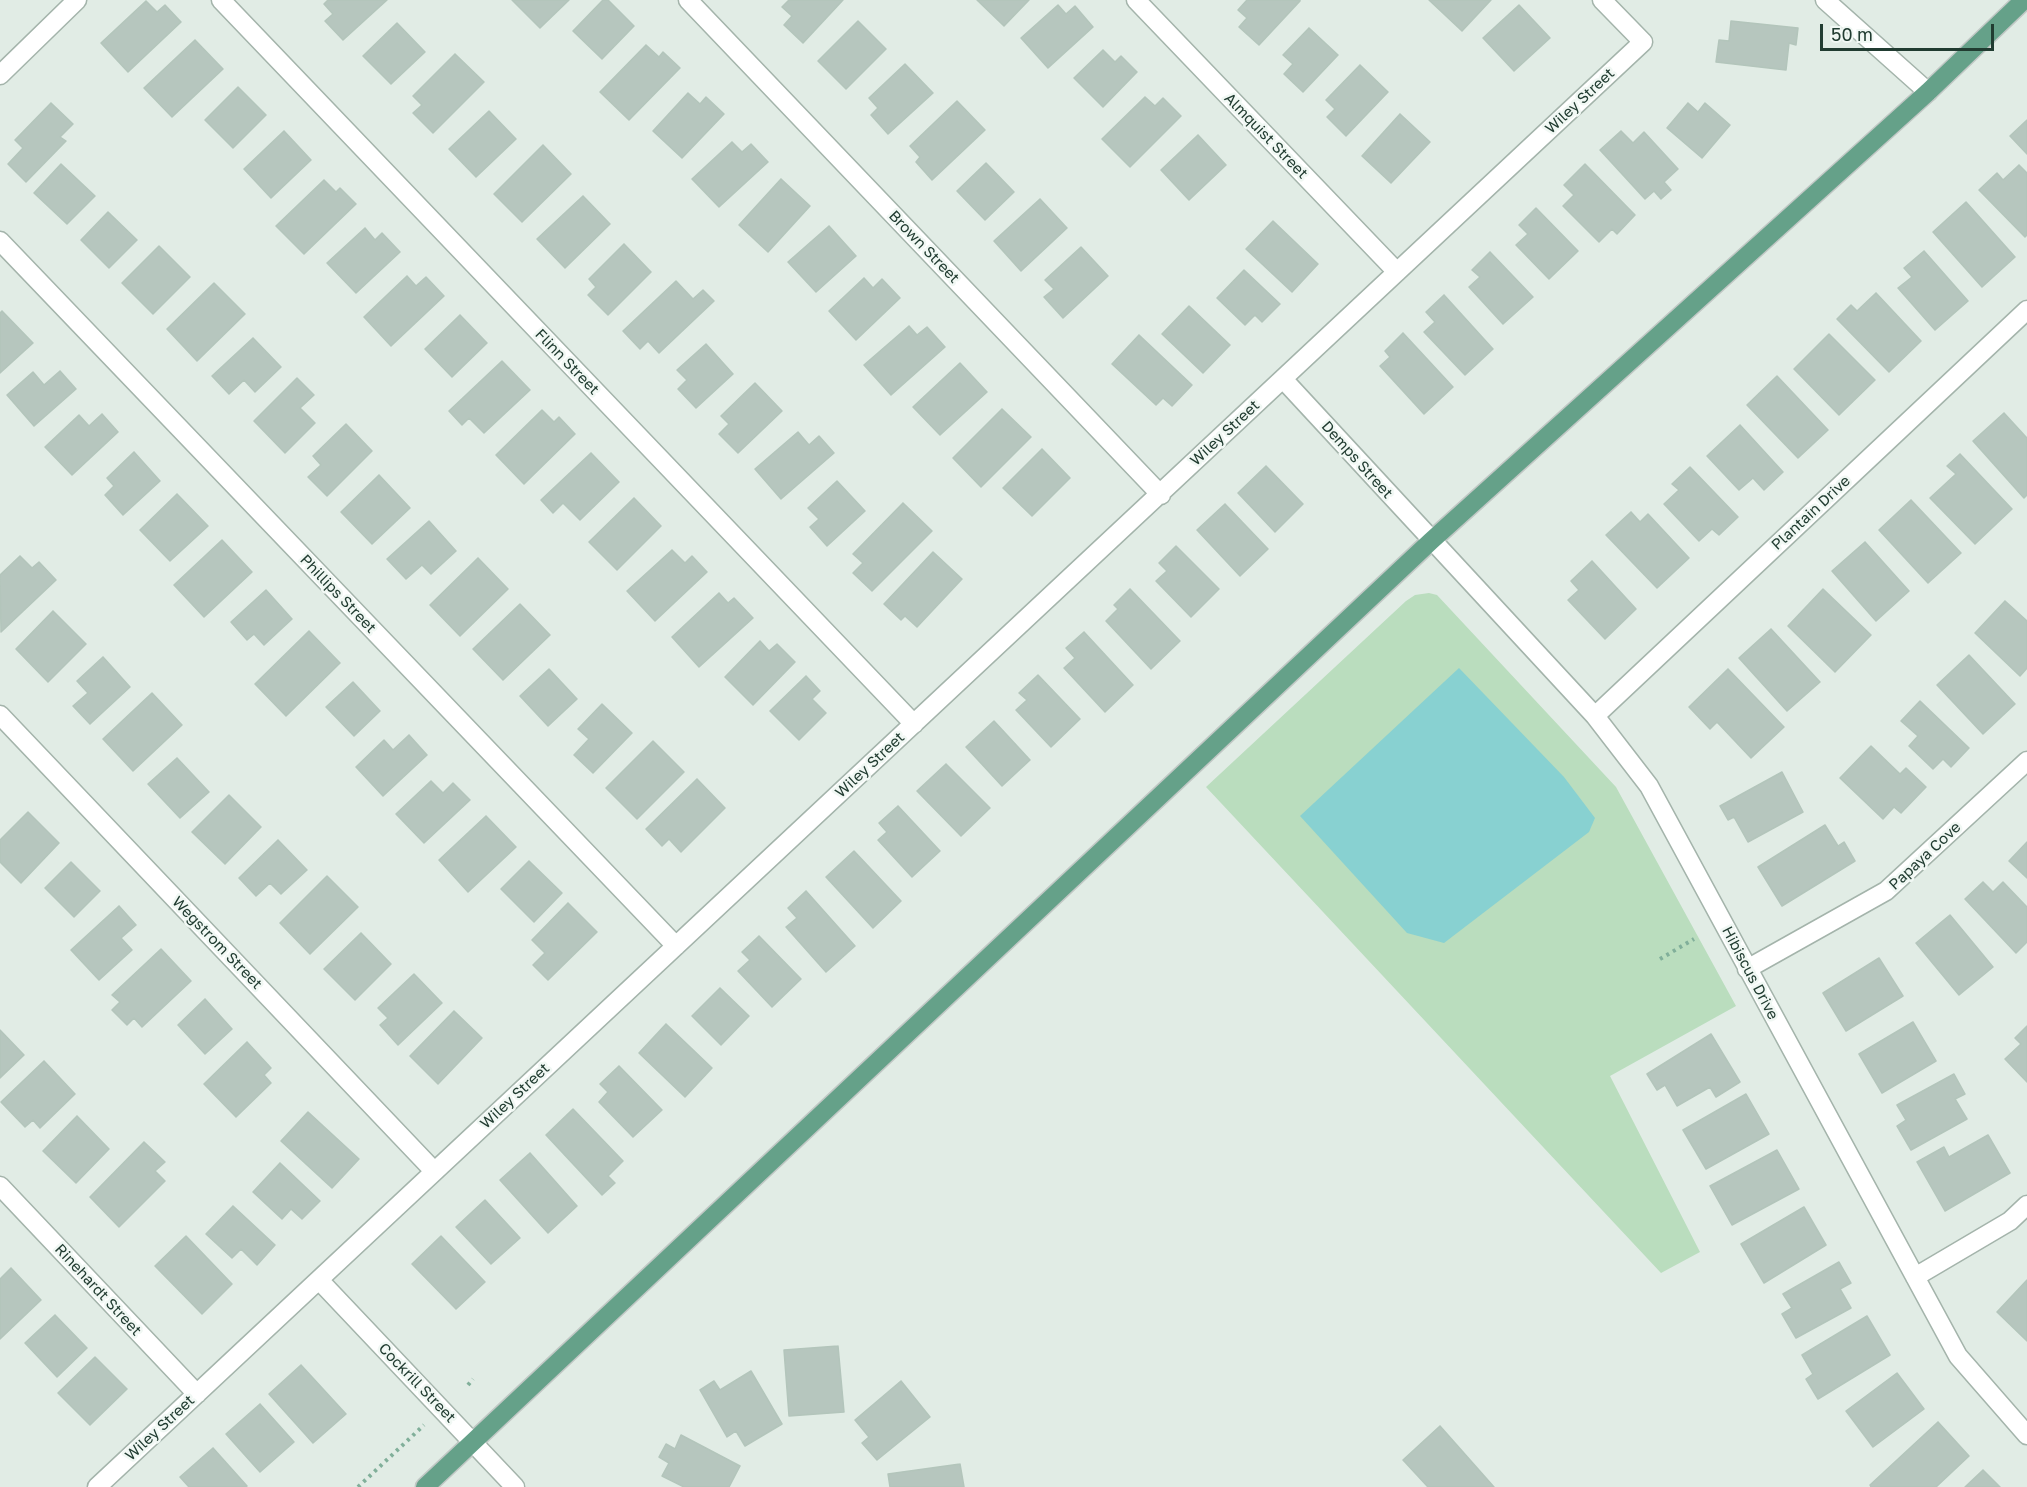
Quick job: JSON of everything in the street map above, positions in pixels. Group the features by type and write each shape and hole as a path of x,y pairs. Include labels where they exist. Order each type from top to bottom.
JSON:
{"main road":[{"path":"425,1487 963,978 1431,541 1928,92 2024,0"}],"street":[{"path":"0,75 77,0"},
{"name":"Flinn Street","path":"221,0 914,724"},
{"name":"Brown Street","path":"688,0 1161,495"},
{"name":"Almquist Street","path":"1136,0 1397,272"},
{"name":"Wiley Street","path":"97,1487 1161,495 1643,42 1602,0"},
{"path":"1825,0 1928,92"},
{"name":"Phillips Street","path":"0,241 676,946"},
{"name":"Plantain Drive","path":"1595,716 2027,310"},
{"name":"Demps Street","path":"1283,379 1431,541"},
{"name":"Hibiscus Drive","path":"1431,541 1595,716 1649,786 1958,1356 2027,1435"},
{"name":"Wegstrom Street","path":"0,715 434,1171"},
{"name":"Papaya Cove","path":"1747,969 1886,891 2027,761"},
{"name":"Rinehardt Street","path":"0,1186 197,1394"},
{"path":"1915,1277 2010,1221 2027,1205"},
{"name":"Cockrill Street","path":"319,1280 515,1487"}],"path":[{"path":"1660,959 1694,939"},
{"path":"468,1385 474,1379"},
{"path":"358,1487 424,1425"}],"green space":[{"path":"1429,593 1437,595 1616,787 1736,1006 1610,1076 1700,1252 1661,1273 1206,787 1406,601 1415,595"}],"water":[{"path":"1459,668 1564,777 1595,818 1589,832 1444,943 1407,933 1300,816"}],"building":[{"path":"328,0 387,0 343,40 325,21 333,14 324,4"},
{"path":"512,0 569,0 540,28"},
{"path":"603,0 608,0 634,26 602,59 573,31"},
{"path":"789,0 843,0 803,43 784,25 792,16 782,7"},
{"path":"977,0 1029,0 1004,26"},
{"path":"1247,0 1300,1 1259,45 1239,27 1247,18 1238,10"},
{"path":"1429,0 1491,0 1462,31"},
{"path":"146,1 157,12 165,5 181,22 128,72 101,43"},
{"path":"1058,5 1066,14 1075,6 1093,27 1048,68 1021,38"},
{"path":"1519,5 1550,38 1514,71 1483,38"},
{"path":"858,21 886,49 846,89 818,61"},
{"path":"1731,21 1798,28 1796,45 1789,43 1786,70 1716,62 1719,40 1729,41"},
{"path":"397,23 425,52 391,84 363,56"},
{"path":"1309,28 1338,55 1303,92 1284,74 1293,64 1283,55"},
{"path":"195,40 223,69 172,117 144,88"},
{"path":"646,45 659,57 663,52 680,68 629,120 600,92"},
{"path":"1103,50 1115,62 1121,56 1137,72 1103,107 1074,78"},
{"path":"455,54 484,82 433,133 413,113 422,105 413,96"},
{"path":"905,64 933,93 888,134 871,115 878,108 869,98"},
{"path":"1360,65 1388,92 1346,136 1327,117 1335,109 1326,100"},
{"path":"238,87 266,115 233,148 205,120"},
{"path":"688,93 700,104 706,97 724,114 682,158 653,131"},
{"path":"1145,97 1155,106 1163,98 1181,116 1130,167 1102,139"},
{"path":"957,101 985,130 932,180 916,162 920,157 910,146"},
{"path":"51,103 73,124 60,137 66,141 26,182 8,164 23,148 15,140"},
{"path":"1688,103 1698,112 1705,103 1730,125 1702,158 1667,128"},
{"path":"489,111 516,139 476,177 449,149"},
{"path":"1400,114 1430,142 1391,183 1362,156"},
{"path":"2027,120 2027,154 2010,136"},
{"path":"284,131 311,160 271,198 244,169"},
{"path":"1621,131 1633,143 1644,132 1678,169 1664,182 1671,190 1661,199 1654,191 1645,199 1600,150"},
{"path":"1198,135 1226,165 1189,200 1161,170"},
{"path":"732,142 742,152 751,144 768,162 719,207 692,179"},
{"path":"543,145 571,174 522,222 494,194"},
{"path":"986,163 1014,192 985,220 957,191"},
{"path":"61,164 95,196 67,224 34,193"},
{"path":"1585,164 1635,215 1617,234 1612,229 1599,242 1563,206 1574,195 1564,185"},
{"path":"2019,165 2027,173 2027,235 2025,237 1979,190 1997,173 2003,180"},
{"path":"781,179 810,206 768,252 739,225"},
{"path":"324,180 336,192 340,188 356,204 304,254 276,226"},
{"path":"583,196 610,224 565,268 537,239"},
{"path":"1040,199 1067,228 1021,271 994,241"},
{"path":"1966,202 2015,257 1982,287 1933,232"},
{"path":"1536,208 1578,251 1549,279 1516,245 1528,234 1519,225"},
{"path":"108,212 137,240 109,268 81,240"},
{"path":"1273,221 1318,264 1292,292 1246,249"},
{"path":"829,226 856,256 816,292 788,262"},
{"path":"365,228 375,240 382,233 400,252 356,293 327,263"},
{"path":"624,244 651,272 608,315 588,295 596,287 589,279"},
{"path":"159,246 190,277 153,314 122,283"},
{"path":"1081,247 1108,276 1063,318 1044,297 1054,289 1045,280"},
{"path":"1924,251 1968,301 1935,330 1898,288 1912,277 1904,268"},
{"path":"1490,252 1533,297 1503,324 1469,287 1480,277 1472,270"},
{"path":"1244,270 1280,304 1262,322 1255,315 1245,325 1217,298"},
{"path":"407,276 416,286 426,277 444,296 391,346 364,317"},
{"path":"864,278 873,288 882,279 900,298 856,340 829,311"},
{"path":"676,281 693,299 703,290 714,301 659,353 648,341 640,349 623,331"},
{"path":"214,283 245,314 197,361 167,329"},
{"path":"1876,293 1921,341 1889,372 1837,319 1851,305 1857,311"},
{"path":"1444,295 1493,349 1465,375 1424,332 1435,322 1426,312"},
{"path":"1189,306 1230,345 1203,373 1162,334"},
{"path":"2,311 33,343 0,373 0,313"},
{"path":"460,315 487,343 452,377 425,349"},
{"path":"909,326 917,335 927,327 945,347 891,395 864,365"},
{"path":"1403,333 1453,387 1424,414 1380,366 1390,357 1385,351"},
{"path":"1829,334 1875,380 1839,415 1794,369"},
{"path":"1139,335 1192,385 1172,406 1163,398 1156,405 1112,364"},
{"path":"253,338 281,367 255,392 244,380 229,394 212,376"},
{"path":"706,344 733,374 696,408 678,389 687,380 677,370"},
{"path":"502,361 530,390 484,433 469,418 462,425 449,411"},
{"path":"960,363 987,392 940,435 913,407"},
{"path":"60,371 76,389 34,426 7,395 33,372 44,385"},
{"path":"1777,376 1828,430 1798,458 1747,405"},
{"path":"297,378 314,395 300,408 315,423 285,453 254,421"},
{"path":"755,383 782,411 738,453 719,434 729,424 721,416"},
{"path":"1002,409 1031,437 981,487 953,458"},
{"path":"542,410 554,422 559,417 575,434 524,484 496,455"},
{"path":"2004,413 2027,438 2027,495 2024,498 1973,441"},
{"path":"102,414 118,432 72,475 45,447 79,415 89,426"},
{"path":"346,424 372,451 327,496 308,477 321,465 313,456"},
{"path":"1740,425 1783,472 1764,490 1753,478 1739,490 1707,456"},
{"path":"798,432 809,445 819,436 834,453 781,499 755,469"},
{"path":"1042,449 1070,478 1032,516 1003,488"},
{"path":"134,452 160,481 123,515 105,495 114,486 107,478"},
{"path":"591,453 619,482 580,520 563,503 553,513 541,500"},
{"path":"1960,454 2012,509 1975,544 1930,498 1956,474 1947,466"},
{"path":"1266,466 1303,504 1275,532 1238,493"},
{"path":"1690,467 1738,517 1719,535 1712,529 1699,541 1664,504 1679,490 1672,484"},
{"path":"379,475 410,508 372,544 341,512"},
{"path":"837,481 865,511 827,546 810,527 819,519 808,508"},
{"path":"177,494 208,526 170,561 140,530"},
{"path":"634,498 661,526 617,570 589,542"},
{"path":"1911,500 1961,553 1928,583 1879,530"},
{"path":"903,503 932,531 872,591 853,573 863,563 853,554"},
{"path":"1225,504 1268,549 1240,576 1197,530"},
{"path":"1631,512 1640,522 1648,514 1689,558 1657,588 1606,535"},
{"path":"429,521 456,551 431,574 422,565 406,579 387,559"},
{"path":"222,540 252,572 204,617 174,585"},
{"path":"1865,542 1909,591 1876,621 1832,571"},
{"path":"1176,546 1219,589 1191,617 1156,581 1167,571 1159,563"},
{"path":"672,550 685,563 692,556 707,572 655,621 627,591"},
{"path":"933,552 962,579 917,627 905,616 901,620 884,604"},
{"path":"20,556 32,568 39,562 56,580 1,632 0,575"},
{"path":"478,558 508,589 460,636 430,605"},
{"path":"1592,561 1636,609 1605,639 1568,600 1579,590 1571,581"},
{"path":"1130,589 1180,641 1151,669 1106,621 1118,609 1114,605"},
{"path":"1823,589 1871,635 1835,672 1788,626"},
{"path":"266,590 292,619 264,645 254,634 247,640 231,622"},
{"path":"719,593 728,603 734,598 753,618 699,667 672,637"},
{"path":"2005,601 2027,621 2027,668 2020,676 1975,633"},
{"path":"520,604 550,635 503,680 473,649"},
{"path":"53,611 86,644 48,682 16,649"},
{"path":"1771,629 1820,682 1787,711 1739,658"},
{"path":"309,631 340,663 286,716 255,684"},
{"path":"1084,632 1133,685 1105,712 1064,668 1075,658 1066,648"},
{"path":"760,641 769,651 777,644 795,662 753,705 725,677"},
{"path":"1969,655 2015,704 1983,734 1937,685"},
{"path":"103,657 130,687 90,724 73,706 88,693 77,681"},
{"path":"549,669 577,699 548,726 520,696"},
{"path":"1728,669 1784,727 1751,758 1717,722 1710,729 1689,707"},
{"path":"1038,675 1080,719 1051,747 1016,710 1027,700 1019,693"},
{"path":"806,676 820,691 812,699 826,713 799,740 770,711"},
{"path":"353,682 380,711 354,736 326,707"},
{"path":"152,693 182,725 133,771 103,739"},
{"path":"1920,701 1969,748 1951,767 1943,759 1933,769 1909,746 1918,736 1901,721"},
{"path":"602,704 632,733 593,773 574,755 589,739 578,729"},
{"path":"994,721 1030,760 1002,786 966,747"},
{"path":"409,735 427,755 383,796 356,767 384,740 393,750"},
{"path":"653,741 684,772 637,819 606,788"},
{"path":"1871,746 1900,774 1906,768 1926,787 1901,813 1894,807 1883,819 1840,778"},
{"path":"177,758 209,792 180,818 148,784"},
{"path":"946,764 990,808 961,836 917,791"},
{"path":"1782,772 1803,812 1748,842 1734,817 1728,820 1720,806"},
{"path":"697,779 725,808 681,852 669,839 662,846 646,829"},
{"path":"431,781 443,793 453,783 470,800 424,843 396,814"},
{"path":"229,795 261,827 225,864 192,832"},
{"path":"898,806 940,851 912,877 878,840 887,832 879,823"},
{"path":"28,812 59,843 21,883 0,862 0,840"},
{"path":"486,816 516,847 468,892 439,860"},
{"path":"1825,825 1838,846 1844,842 1855,861 1782,906 1758,867"},
{"path":"278,840 307,870 281,894 270,883 256,896 239,878"},
{"path":"2027,842 2027,878 2009,861"},
{"path":"854,851 901,901 873,928 826,877"},
{"path":"529,861 562,893 534,922 501,889"},
{"path":"71,862 100,891 74,917 45,888"},
{"path":"327,876 358,907 310,954 280,923"},
{"path":"1983,882 1993,892 2003,882 2027,907 2027,942 2016,953 1965,899"},
{"path":"806,891 855,946 826,972 786,927 797,918 788,908"},
{"path":"568,903 597,932 548,980 533,965 545,953 532,940"},
{"path":"119,906 136,925 121,938 132,950 99,980 71,950"},
{"path":"1950,915 1993,967 1959,995 1916,943"},
{"path":"361,933 391,964 355,1000 324,969"},
{"path":"759,936 801,979 772,1007 738,971 750,960 742,952"},
{"path":"161,949 191,981 142,1027 134,1018 127,1025 112,1010 120,1002 112,995"},
{"path":"1879,958 1903,996 1846,1031 1823,993"},
{"path":"414,974 442,1003 398,1045 380,1025 388,1018 378,1008"},
{"path":"720,988 749,1016 721,1045 692,1016"},
{"path":"205,999 232,1029 205,1054 178,1025"},
{"path":"454,1011 482,1038 438,1084 410,1056"},
{"path":"1913,1022 1936,1061 1882,1093 1859,1054"},
{"path":"666,1024 712,1068 685,1097 639,1053"},
{"path":"2027,1026 2027,1082 2005,1059 2021,1044 2015,1038"},
{"path":"0,1030 24,1055 0,1078"},
{"path":"1711,1034 1740,1082 1716,1097 1710,1087 1677,1106 1665,1085 1657,1090 1647,1074"},
{"path":"247,1042 271,1068 264,1075 271,1083 236,1117 204,1084"},
{"path":"44,1061 75,1094 40,1128 33,1120 25,1127 1,1102"},
{"path":"619,1066 662,1110 633,1137 599,1102 608,1092 600,1084"},
{"path":"1954,1074 1965,1094 1955,1099 1967,1119 1911,1150 1897,1126 1906,1120 1897,1105"},
{"path":"1746,1094 1769,1134 1706,1169 1683,1130"},
{"path":"573,1109 623,1161 608,1176 615,1183 602,1195 546,1135"},
{"path":"308,1112 359,1159 332,1188 281,1141"},
{"path":"77,1116 109,1149 76,1183 43,1151"},
{"path":"1988,1135 2010,1173 1945,1211 1917,1162 1944,1147 1949,1157"},
{"path":"144,1142 165,1162 155,1171 165,1181 119,1227 90,1197"},
{"path":"1777,1150 1799,1189 1732,1225 1710,1186"},
{"path":"530,1153 577,1206 548,1233 500,1180"},
{"path":"280,1163 320,1201 302,1219 291,1209 282,1219 253,1192"},
{"path":"485,1200 520,1238 491,1264 456,1227"},
{"path":"233,1206 275,1245 257,1265 241,1249 232,1258 206,1234"},
{"path":"1804,1207 1826,1245 1764,1283 1741,1244"},
{"path":"186,1236 232,1284 202,1314 155,1266"},
{"path":"441,1236 485,1282 456,1309 412,1264"},
{"path":"1839,1262 1851,1283 1840,1289 1851,1308 1796,1338 1782,1314 1792,1308 1783,1294"},
{"path":"11,1268 41,1300 0,1339 0,1279"},
{"path":"2027,1280 2027,1341 1997,1312"},
{"path":"55,1315 87,1348 57,1377 25,1343"},
{"path":"1867,1316 1890,1355 1818,1399 1806,1379 1813,1374 1802,1355"},
{"path":"838,1346 844,1412 789,1416 784,1350"},
{"path":"95,1357 127,1389 90,1425 58,1393"},
{"path":"301,1365 346,1414 313,1443 269,1394"},
{"path":"751,1371 782,1424 745,1446 736,1431 727,1437 700,1390 714,1381 720,1390"},
{"path":"1897,1373 1924,1409 1873,1447 1846,1411"},
{"path":"901,1381 930,1417 877,1460 862,1443 869,1437 855,1420"},
{"path":"260,1404 294,1442 260,1472 226,1434"},
{"path":"1938,1422 1969,1456 1936,1487 1871,1487 1870,1485"},
{"path":"1440,1426 1494,1487 1428,1487 1403,1460"},
{"path":"681,1435 740,1466 729,1487 684,1487 662,1476 669,1463 659,1457 666,1444 675,1449"},
{"path":"213,1448 246,1487 189,1487 180,1477"},
{"path":"960,1464 964,1487 890,1487 888,1474"},
{"path":"1983,1470 2000,1487 1965,1487"}]}
